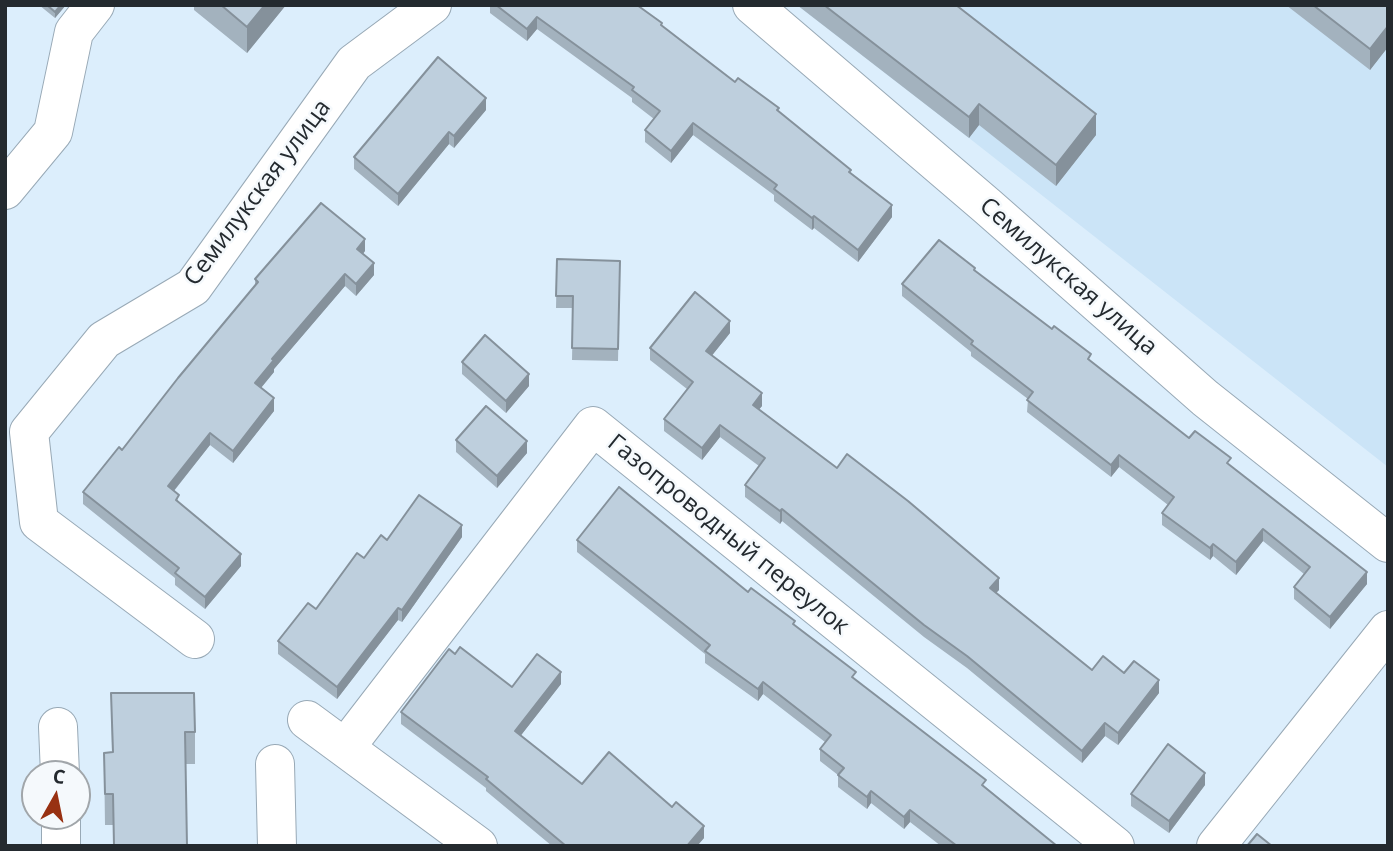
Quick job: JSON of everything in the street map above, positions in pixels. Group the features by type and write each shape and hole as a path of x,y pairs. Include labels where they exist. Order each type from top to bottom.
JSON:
{"street":[{"path":"5,190 53,132 74,32 94,5"},
{"name":"Семилукская улица","path":"5,461 104,340 193,287 354,63 432,5"},
{"name":"Семилукская улица","path":"752,5 987,206 1205,398 1388,543"},
{"name":"Газопроводный переулок","path":"345,748 593,426 1115,846"},
{"path":"29,432 38,522 195,639"},
{"path":"1216,846 1388,630"},
{"path":"307,720 478,846"},
{"path":"58,727 59,760"},
{"path":"275,764 277,846"}],"shaded area":[{"path":"797,5 1388,5 1388,467 969,138"}],"building":[{"path":"47,5 61,5 55,12"},
{"path":"221,5 265,5 247,27"},
{"path":"496,5 637,5 735,82 738,78 779,108 777,110 851,170 849,172 892,205 858,250 774,189 777,185 693,123 671,151 645,130 660,111 632,90 634,87 537,17 527,29"},
{"path":"824,5 956,5 1096,114 1056,165 979,104 969,117"},
{"path":"1313,5 1388,5 1388,26 1370,49"},
{"path":"438,57 486,98 454,136 449,132 398,194 354,157"},
{"path":"321,203 365,239 357,249 374,263 356,284 345,274 272,359 274,360 255,383 274,398 233,451 210,433 168,486 179,495 176,500 241,554 205,597 175,573 179,568 83,492 119,447 122,450 258,282 255,279"},
{"path":"939,240 1052,329 1054,326 1091,354 1088,359 1189,438 1195,431 1231,458 1227,463 1367,572 1330,617 1294,587 1310,567 1263,529 1236,562 1213,544 1210,548 1162,513 1174,497 1119,455 1111,465 1027,400 1033,392 971,344 973,341 902,284"},
{"path":"557,259 620,261 618,349 572,348 573,296 556,296"},
{"path":"695,292 730,321 706,351 762,393 753,405 837,468 847,454 908,501 999,578 990,588 1092,670 1103,656 1124,673 1134,661 1159,680 1118,733 1105,723 1082,751 782,509 780,511 745,485 765,458 720,425 702,448 664,419 693,382 650,348"},
{"path":"485,335 529,374 506,401 462,362"},
{"path":"486,406 527,441 497,476 456,440"},
{"path":"619,487 748,592 751,588 795,621 793,624 856,672 852,677 986,780 982,785 1057,846 957,846 910,810 904,817 871,791 867,797 838,775 844,768 820,749 831,735 763,682 758,689 705,651 710,645 577,540"},
{"path":"419,495 462,525 402,610 398,608 337,687 278,641 308,603 316,609 357,553 364,558 381,535 387,540"},
{"path":"460,647 512,687 537,654 561,672 515,731 582,784 609,752 672,807 676,802 704,826 687,846 566,846 486,779 488,777 401,712 449,649 455,654"},
{"path":"111,693 194,693 195,732 185,732 187,846 114,846 113,794 105,794 104,753 113,752"},
{"path":"1168,744 1205,773 1169,821 1131,794"},
{"path":"1257,834 1272,846 1247,846"}]}
